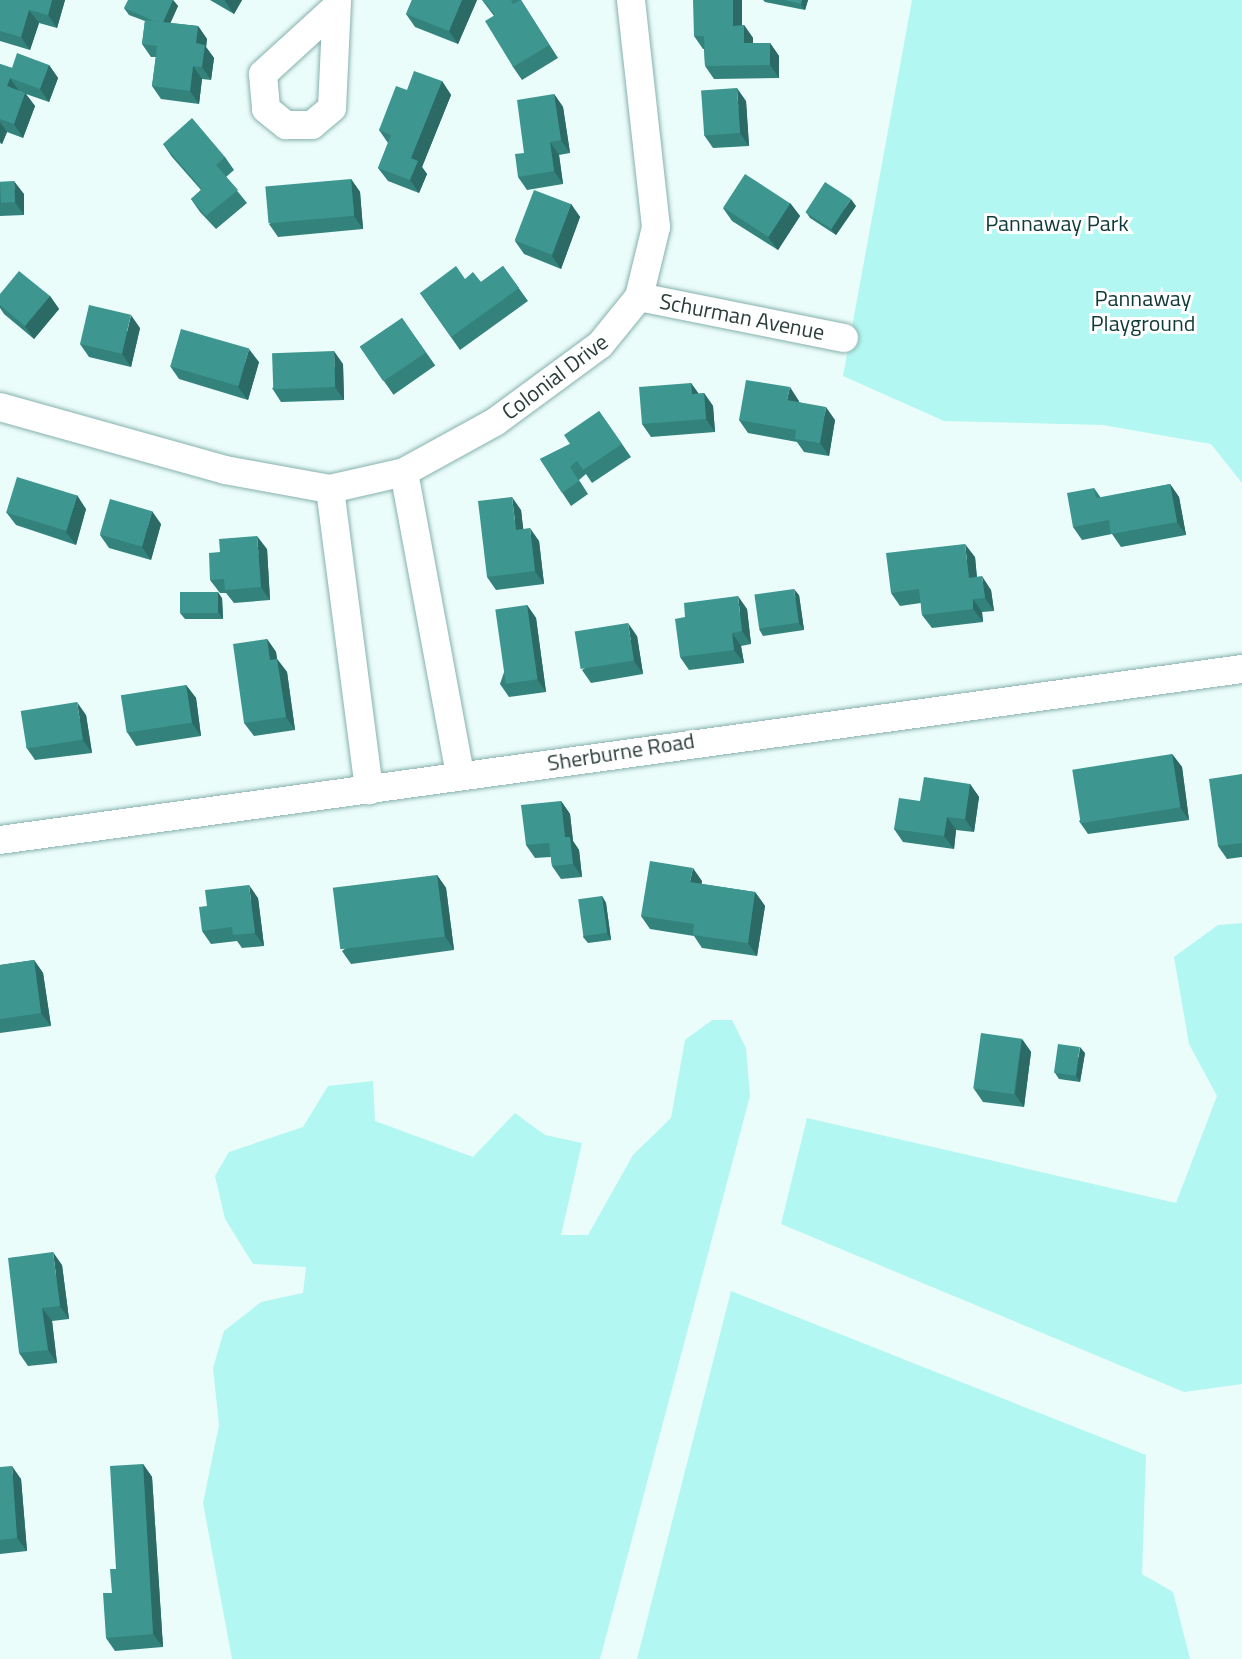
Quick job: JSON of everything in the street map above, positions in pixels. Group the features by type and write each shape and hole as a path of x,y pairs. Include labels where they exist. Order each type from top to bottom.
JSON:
{"street":[{"name":"Colonial Drive","path":"0,407 225,470 330,489 404,472 495,422 600,345 639,297 656,227 631,0"},
{"name":"Schurman Avenue","path":"639,297 844,338"},
{"path":"404,472 460,775"},
{"path":"330,489 369,790"},
{"name":"Sherburne Road","path":"0,840 1242,669"}],"green space":[{"name":"Pannaway Park","path":"912,0 1242,0 1242,483 1211,444 1103,425 944,421 843,376"},
{"path":"1242,923 1242,1384 1184,1392 781,1224 807,1118 1176,1203 1217,1096 1189,1044 1174,957 1218,925"},
{"path":"712,1020 732,1020 746,1048 750,1096 600,1659 232,1659 203,1503 219,1425 213,1368 224,1331 261,1302 303,1293 306,1267 253,1264 225,1219 215,1176 229,1152 303,1127 328,1086 373,1081 375,1121 473,1157 515,1113 545,1135 582,1143 561,1235 588,1235 633,1155 671,1118 685,1040"},
{"path":"731,1291 1146,1455 1142,1574 1173,1592 1190,1659 637,1659"}],"building":[{"path":"0,0 52,0 48,15 29,10 21,37 0,31"},
{"path":"128,0 173,0 163,22 124,8"},
{"path":"412,0 462,0 449,31 406,14"},
{"path":"483,0 511,0 513,4 521,0 549,45 513,67 485,21 495,15"},
{"path":"693,0 733,0 733,26 744,25 744,43 770,43 770,65 705,66 704,36 694,36"},
{"path":"145,20 198,26 196,43 205,45 202,67 193,66 190,91 152,86 157,46 142,44"},
{"path":"17,53 49,65 40,89 10,78 7,86 25,93 14,124 0,119 0,64 12,68"},
{"path":"414,71 442,81 411,158 418,161 410,180 378,168 391,135 379,130 396,86 407,90"},
{"path":"737,88 740,133 704,135 701,91"},
{"path":"554,94 561,140 550,142 554,171 518,177 515,154 524,153 517,100"},
{"path":"192,118 225,157 216,165 238,190 206,216 191,199 202,189 163,144"},
{"path":"745,174 790,203 769,237 723,208"},
{"path":"351,179 354,216 269,223 265,186"},
{"path":"14,181 15,202 1,203 0,182"},
{"path":"825,182 851,199 831,229 805,212"},
{"path":"534,190 571,204 552,255 515,240"},
{"path":"456,266 465,279 473,272 481,282 503,266 519,288 451,337 420,293"},
{"path":"19,271 50,296 25,326 0,305 0,294"},
{"path":"89,305 131,315 122,354 80,344"},
{"path":"402,318 425,353 383,381 360,347"},
{"path":"181,329 249,349 238,386 170,366"},
{"path":"334,351 335,387 273,389 272,353"},
{"path":"746,380 790,387 787,400 826,407 820,443 795,439 796,430 739,420"},
{"path":"691,383 692,394 704,393 706,419 642,424 639,387"},
{"path":"599,411 622,444 583,470 577,461 570,467 579,481 562,493 540,459 570,444 564,435"},
{"path":"17,477 77,495 66,531 6,512"},
{"path":"1170,484 1177,522 1111,534 1109,520 1073,527 1067,493 1094,488 1096,498"},
{"path":"512,497 516,530 530,528 535,571 487,577 478,501"},
{"path":"110,499 152,511 142,547 100,535"},
{"path":"257,536 261,587 225,590 224,579 210,580 209,553 220,552 219,539"},
{"path":"965,544 969,578 982,576 985,598 973,599 973,609 922,615 919,589 891,593 886,553"},
{"path":"794,589 799,623 759,628 754,595"},
{"path":"180,592 218,592 218,613 180,613"},
{"path":"738,596 742,631 732,633 734,650 680,657 675,619 685,617 684,603"},
{"path":"527,605 537,679 506,684 495,609"},
{"path":"628,623 634,661 581,669 575,631"},
{"path":"267,639 270,660 277,659 286,717 244,723 233,644"},
{"path":"186,685 192,723 127,733 121,695"},
{"path":"77,702 83,740 27,748 21,711"},
{"path":"1172,754 1180,807 1081,823 1072,770"},
{"path":"1242,774 1242,843 1218,846 1209,779"},
{"path":"924,777 970,784 965,819 947,817 944,836 894,829 899,798 920,801"},
{"path":"561,801 565,837 570,837 573,864 552,866 549,843 526,845 521,805"},
{"path":"650,861 693,868 690,882 755,892 748,943 693,935 694,924 641,916"},
{"path":"437,875 445,937 340,949 333,888"},
{"path":"249,885 255,933 233,935 232,927 202,931 199,907 207,906 205,890"},
{"path":"602,896 607,933 583,936 578,899"},
{"path":"34,960 41,1013 0,1019 0,965"},
{"path":"981,1033 1022,1039 1014,1094 973,1088"},
{"path":"1058,1044 1080,1047 1076,1076 1054,1073"},
{"path":"53,1252 60,1306 42,1308 48,1350 19,1353 8,1258"},
{"path":"143,1464 153,1634 106,1638 103,1593 112,1593 110,1569 116,1569 110,1466"},
{"path":"12,1466 17,1538 0,1540 0,1467"}],"park label":[{"name":"Pannaway Playground","path":"1143,310"}]}
